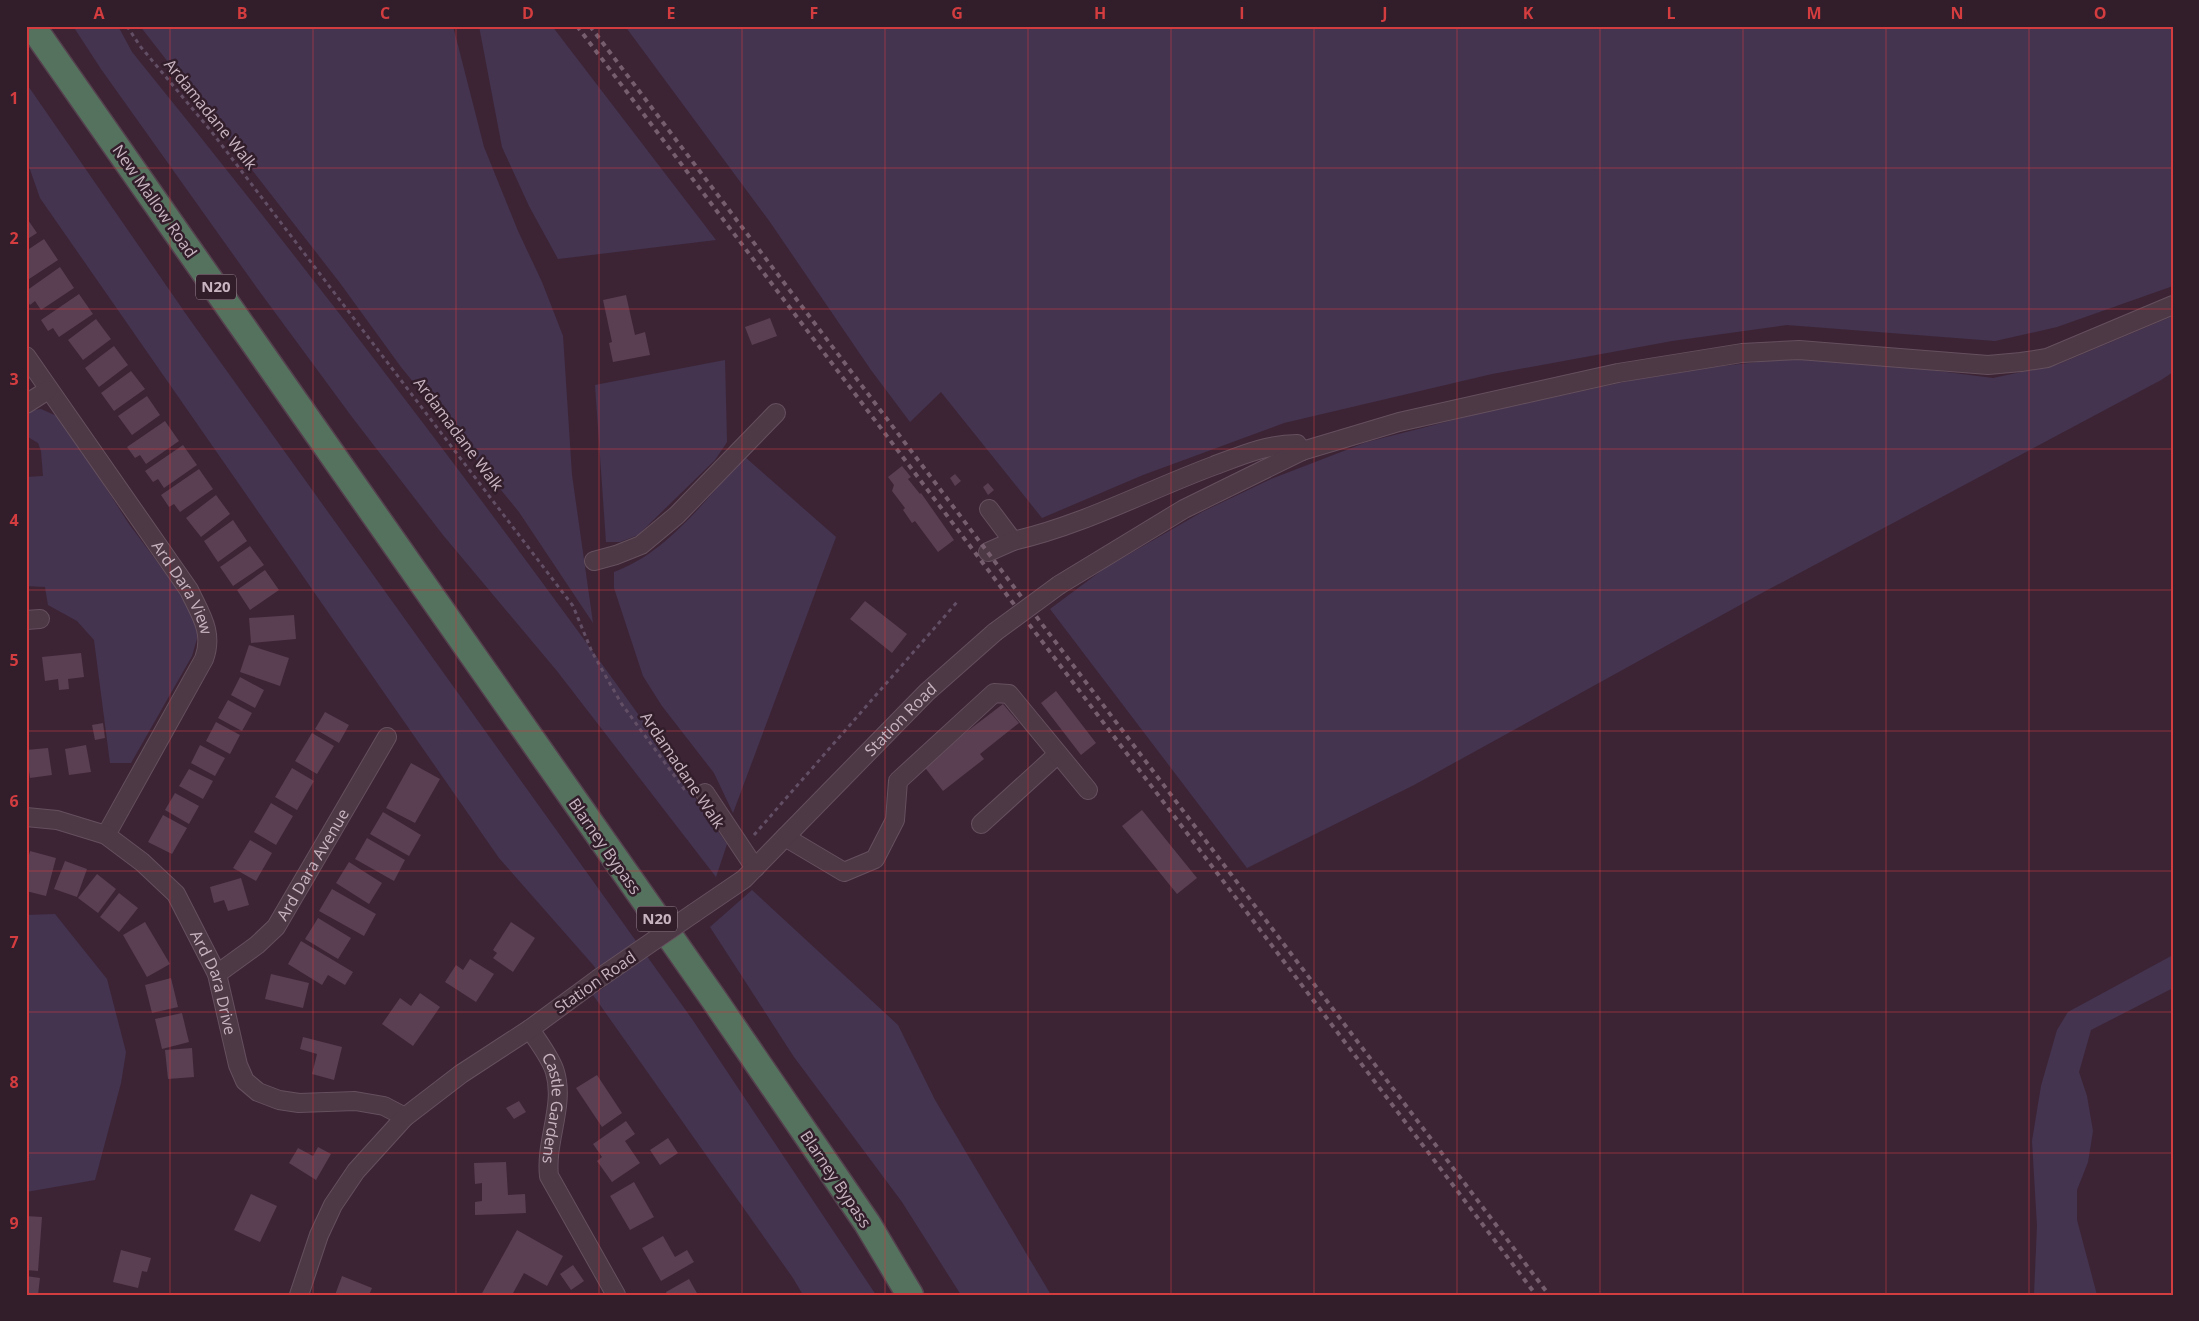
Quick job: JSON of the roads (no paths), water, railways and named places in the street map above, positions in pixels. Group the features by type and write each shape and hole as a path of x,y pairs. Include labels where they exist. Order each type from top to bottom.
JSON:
{"highway":[{"name":"New Mallow Road","path":"32,26 398,548"},
{"name":"Blarney Bypass","path":"398,548 724,1014 867,1223 910,1295"}],"street":[{"name":"Station Road","path":"299,1295 319,1235 333,1205 356,1171 404,1117 461,1074 530,1029 598,979 744,879 927,692 995,632 1059,585 1184,509 1302,451 1398,422 1618,373 1742,354 1799,350 1988,365 2030,361 2047,358 2173,305"},
{"name":"Ard Dara View","path":"26,356 189,590 207,629 209,645 204,659 106,835"},
{"path":"26,404 48,390"},
{"path":"594,561 641,545 677,515 776,413"},
{"path":"988,552 1013,541 1042,535 1113,508 1191,474 1278,444 1297,444 1302,451"},
{"path":"989,509 1013,541"},
{"path":"785,837 844,872 875,859 895,820 898,781 994,692 1010,694 1088,790"},
{"name":"Ard Dara Avenue","path":"217,974 257,946 276,927 388,737"},
{"path":"981,824 1058,754"},
{"path":"698,797 742,849 755,868"},
{"name":"Ard Dara Drive","path":"26,817 58,820 106,835 142,862 176,894 217,974 238,1065 245,1081 258,1092 278,1100 299,1103 355,1101 384,1106 404,1117"},
{"name":"Castle Gardens","path":"530,1029 555,1072 557,1100 547,1159 549,1176 616,1295"}],"railway":[{"path":"577,26 1536,1295"},
{"path":"590,26 1549,1295"}]}
